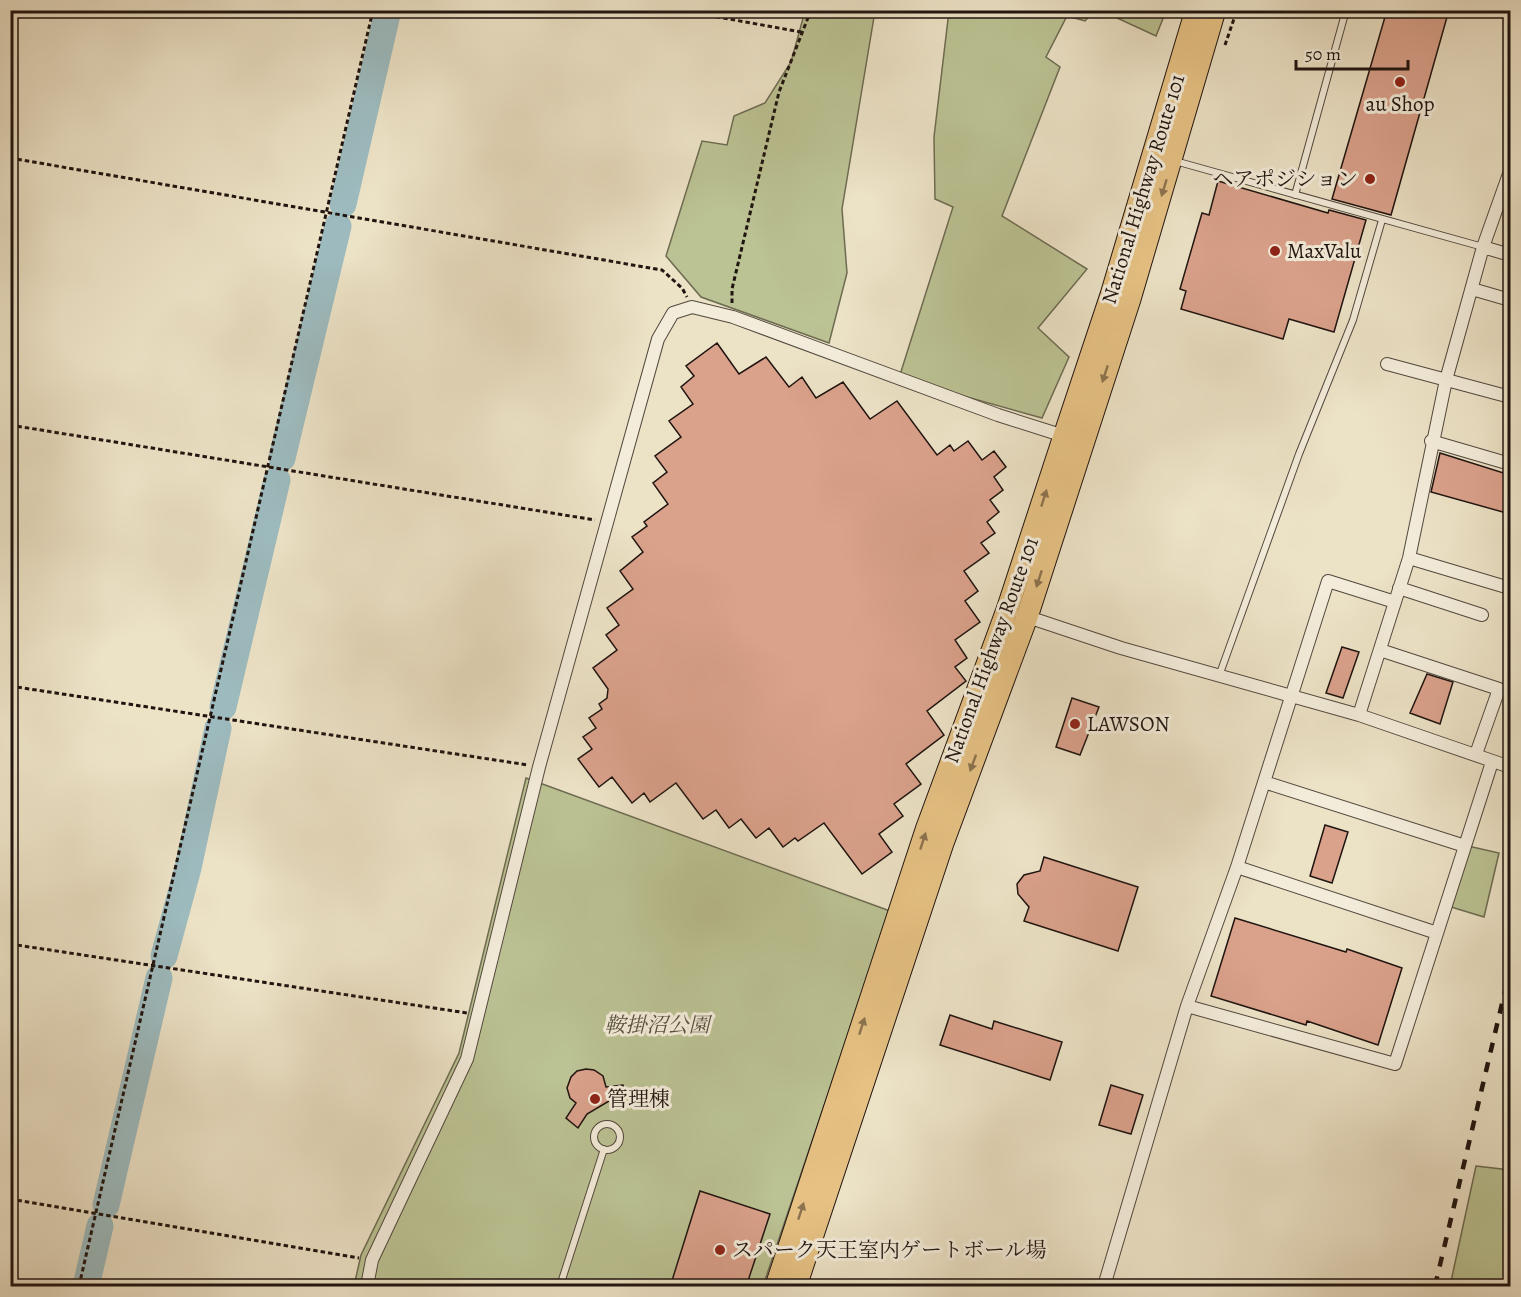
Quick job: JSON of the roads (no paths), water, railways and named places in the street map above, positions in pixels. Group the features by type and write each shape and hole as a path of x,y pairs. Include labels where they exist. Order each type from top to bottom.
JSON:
{"highway":[{"name":"National Highway Route 101","path":"796,1287 944,843 1163,158 1196,10"},
{"name":"National Highway Route 101","path":"776,1287 926,830 1017,613 1064,436 1215,10"}],"street":[{"path":"1359,715 1409,558 1431,441 1446,380 1483,247 1510,171"},
{"path":"1483,247 1510,255"},
{"path":"1472,289 1510,300"},
{"path":"367,1287 372,1260 467,1059 539,766 606,522 658,339 673,313 692,307 733,317 1064,436"},
{"path":"1387,364 1510,397"},
{"path":"1431,441 1510,464"},
{"path":"1409,558 1506,587"},
{"path":"1104,1287 1187,1006 1238,867 1328,581 1395,602"},
{"path":"1400,588 1482,615"},
{"path":"1017,613 1219,676 1359,715 1510,767"},
{"path":"1380,650 1498,689 1476,754"},
{"path":"1187,1006 1395,1064 1492,762"},
{"path":"1264,782 1465,846"},
{"path":"1238,867 1437,933"}],"lane":[{"path":"1295,195 1346,10"},
{"path":"1163,158 1483,247"},
{"path":"1219,676 1294,465 1353,320 1382,220"},
{"path":"611,1124 618,1129 620,1141 615,1148 604,1149 596,1144 594,1135 602,1125 611,1124"},
{"path":"560,1287 604,1149"}],"waterway":[{"path":"343,204 388,10"},
{"path":"282,458 338,226"},
{"path":"223,707 277,480"},
{"path":"164,956 188,868 218,728"},
{"path":"106,1205 159,978"},
{"path":"86,1286 100,1226"}],"railway":[{"path":"1435,1286 1510,970"}],"place":[{"name":"au Shop","path":"1400,82"},
{"name":"ヘアポジション","path":"1370,179"},
{"name":"MaxValu","path":"1275,251"},
{"name":"LAWSON","path":"1075,724"},
{"name":"管理棟","path":"595,1099"},
{"name":"スパーク天王室内ゲートボール場","path":"720,1250"}],"park label":[{"name":"鞍掛沼公園","path":"657,1025"}]}
